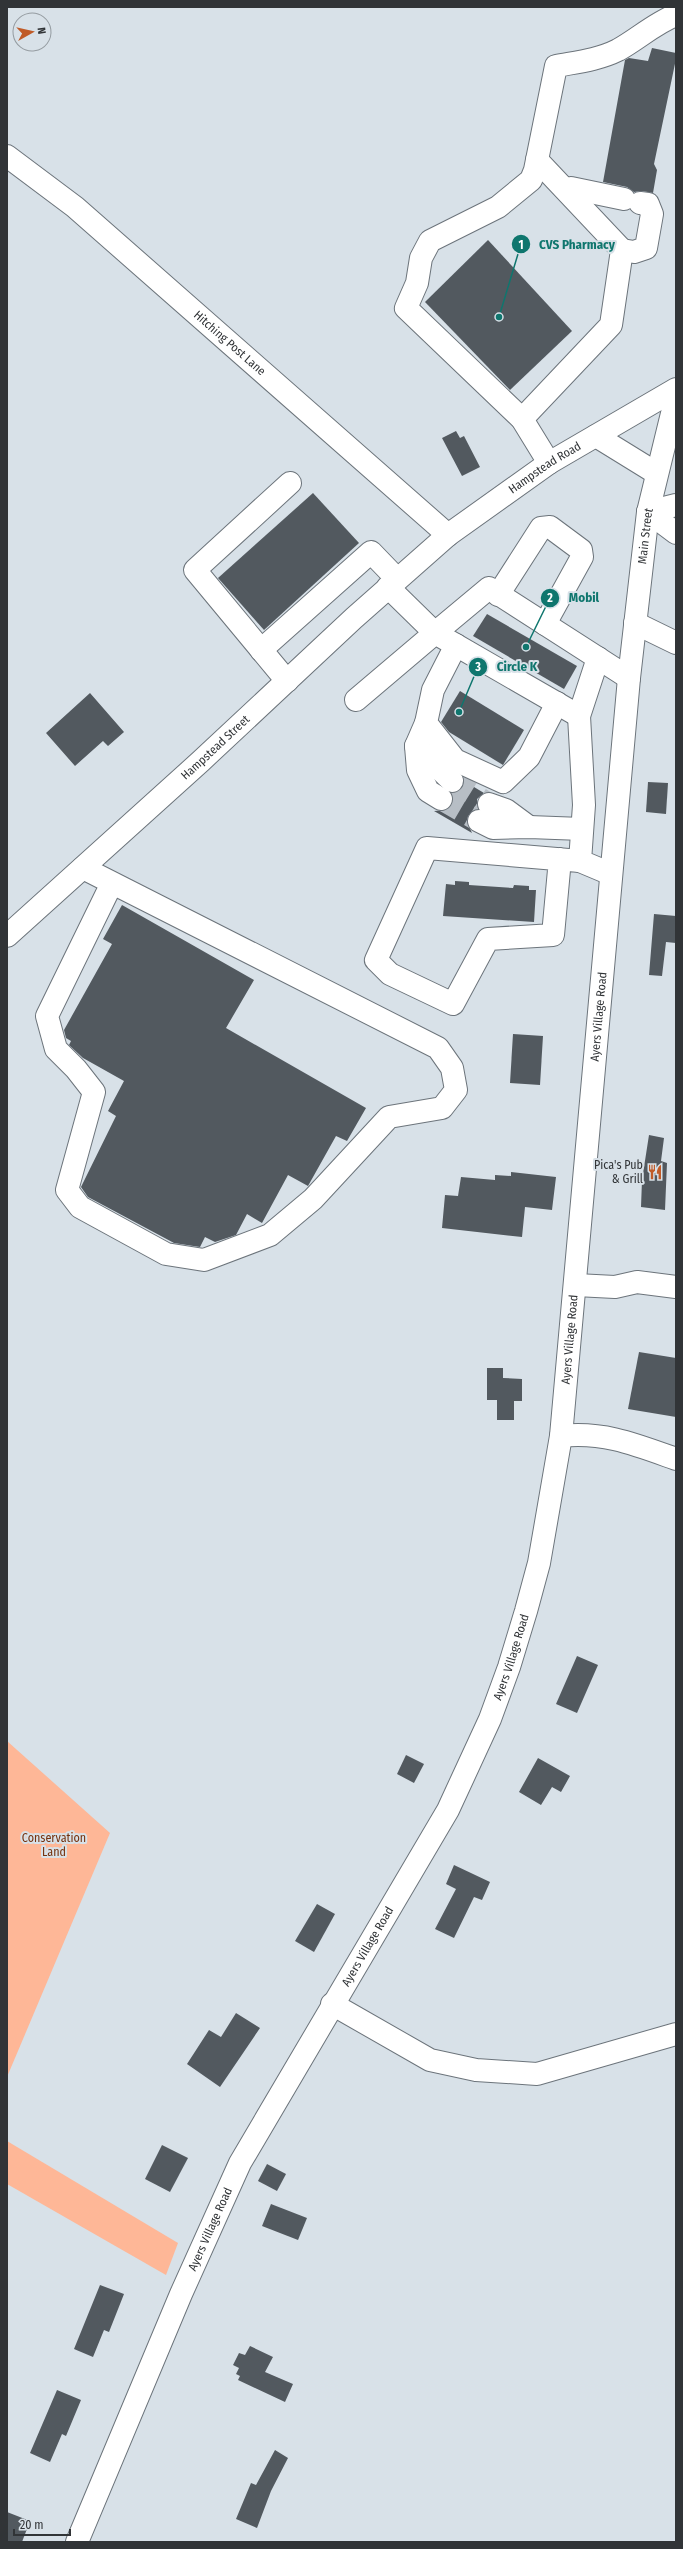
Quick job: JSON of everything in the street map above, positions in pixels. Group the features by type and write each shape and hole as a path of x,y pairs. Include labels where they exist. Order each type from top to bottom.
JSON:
{"main road":[{"path":"549,463 522,419 406,308 417,283 421,258 430,242 498,208 531,180 537,160 556,66 595,59 617,50 645,34 662,20 676,15"},
{"name":"Hitching Post Lane","path":"7,156 75,207 448,535"},
{"path":"537,160 622,250 634,252 646,248 652,214 648,204 571,188"},
{"path":"522,419 610,325 622,250"},
{"name":"Hampstead Road","path":"422,557 448,535 549,463 676,389"},
{"name":"Main Street","path":"628,678 648,512 656,473 676,397"},
{"path":"596,436 656,473"},
{"path":"287,681 195,570 290,483"},
{"path":"648,512 676,505"},
{"path":"648,512 676,533"},
{"path":"498,594 542,528 550,527 581,550 582,558 545,624"},
{"path":"261,650 371,552 392,583 435,633 580,716"},
{"name":"Hampstead Street","path":"7,936 422,557"},
{"path":"356,700 489,588 628,678"},
{"path":"635,623 676,643"},
{"path":"446,790 416,746 426,723 433,690 456,645"},
{"path":"598,658 580,716 584,805 582,829 570,860 552,935 488,940 453,1004 390,974 376,960 427,848 570,860 611,874"},
{"name":"Ayers Village Road","path":"77,2542 215,2216 240,2163 332,2004 448,1810 490,1719 509,1667 539,1563 561,1436 576,1285 628,678"},
{"path":"426,723 455,760 503,782 529,757 557,703"},
{"path":"484,812 493,828 528,827 582,829"},
{"path":"83,868 438,1048 452,1068 456,1090 442,1108 389,1117 313,1199 270,1235 204,1260 166,1254 80,1207 68,1190 94,1092 76,1069 56,1048 47,1016 112,883"},
{"path":"576,1285 615,1287 637,1282 676,1287"},
{"path":"561,1436 584,1433 601,1435 628,1442 676,1459"},
{"path":"332,2004 430,2060 476,2070 537,2074 676,2034"}],"green space":[{"name":"Conservation Land","path":"7,1741 110,1833 7,2077"},
{"path":"7,2141 178,2243 166,2275 7,2184"}],"building":[{"path":"652,48 676,53 676,59 654,164 657,170 653,193 642,191 634,192 627,187 603,182 625,60 629,58 648,61"},
{"path":"488,240 572,331 510,390 425,302"},
{"path":"456,431 460,438 464,436 480,467 462,476 442,438"},
{"path":"313,493 359,543 264,630 218,578"},
{"path":"487,614 577,666 564,689 473,636"},
{"path":"460,691 524,730 503,765 449,732 441,722"},
{"path":"90,693 124,732 108,746 103,741 75,766 46,733"},
{"path":"464,781 484,793 477,799 478,809 468,816 467,822 472,833 434,811 447,810 451,806 452,793 461,790"},
{"path":"648,782 668,783 666,814 646,812"},
{"path":"455,881 469,882 469,885 513,888 514,885 529,886 529,890 536,890 534,922 443,916 446,884 455,885"},
{"path":"122,905 254,980 226,1028 366,1108 347,1141 336,1136 308,1186 288,1175 262,1223 247,1214 236,1235 215,1242 205,1237 200,1247 174,1243 88,1197 81,1187 116,1116 108,1111 124,1081 83,1058 69,1045 71,1041 66,1038 64,1030 112,944 103,939"},
{"path":"654,914 676,916 676,943 666,942 662,976 649,975"},
{"path":"513,1034 543,1036 540,1085 510,1083"},
{"name":"Pica's Pub & Grill","path":"649,1135 664,1138 661,1161 667,1163 665,1210 641,1207 642,1180"},
{"path":"511,1172 556,1177 552,1210 525,1207 522,1237 442,1228 445,1195 458,1196 461,1177 495,1180 495,1175 511,1176"},
{"path":"639,1352 676,1358 676,1417 628,1409"},
{"path":"487,1368 503,1368 503,1378 522,1379 522,1401 514,1401 514,1420 497,1420 497,1400 487,1400"},
{"path":"577,1656 598,1665 577,1713 556,1704"},
{"path":"406,1755 424,1764 414,1783 397,1774"},
{"path":"538,1758 570,1776 561,1792 552,1787 541,1805 519,1792"},
{"path":"454,1865 490,1882 482,1900 474,1897 454,1938 435,1929 456,1889 446,1884"},
{"path":"317,1904 335,1914 314,1952 295,1941"},
{"path":"236,2013 260,2028 220,2087 187,2064 209,2030 221,2037"},
{"path":"162,2145 188,2158 170,2192 145,2179"},
{"path":"267,2164 286,2174 277,2191 258,2181"},
{"path":"271,2204 307,2218 298,2240 262,2226"},
{"path":"100,2285 124,2294 109,2332 104,2330 93,2357 74,2349"},
{"path":"250,2346 273,2357 265,2372 293,2384 285,2402 238,2380 240,2376 236,2374 239,2368 233,2365 239,2353 245,2355"},
{"path":"57,2390 81,2400 66,2436 62,2434 50,2462 30,2453"},
{"path":"275,2450 288,2458 271,2491 257,2528 236,2519 251,2483 256,2485"},
{"path":"7,2512 30,2521 22,2542 7,2542"}],"tunnel":[{"path":"452,781 489,804"},
{"path":"441,799 479,821"}],"place":[{"name":"CVS Pharmacy","path":"499,317"},
{"name":"Mobil","path":"526,647"},
{"name":"Circle K","path":"459,712"},
{"name":"Pica's Pub & Grill","path":"655,1172"}]}
